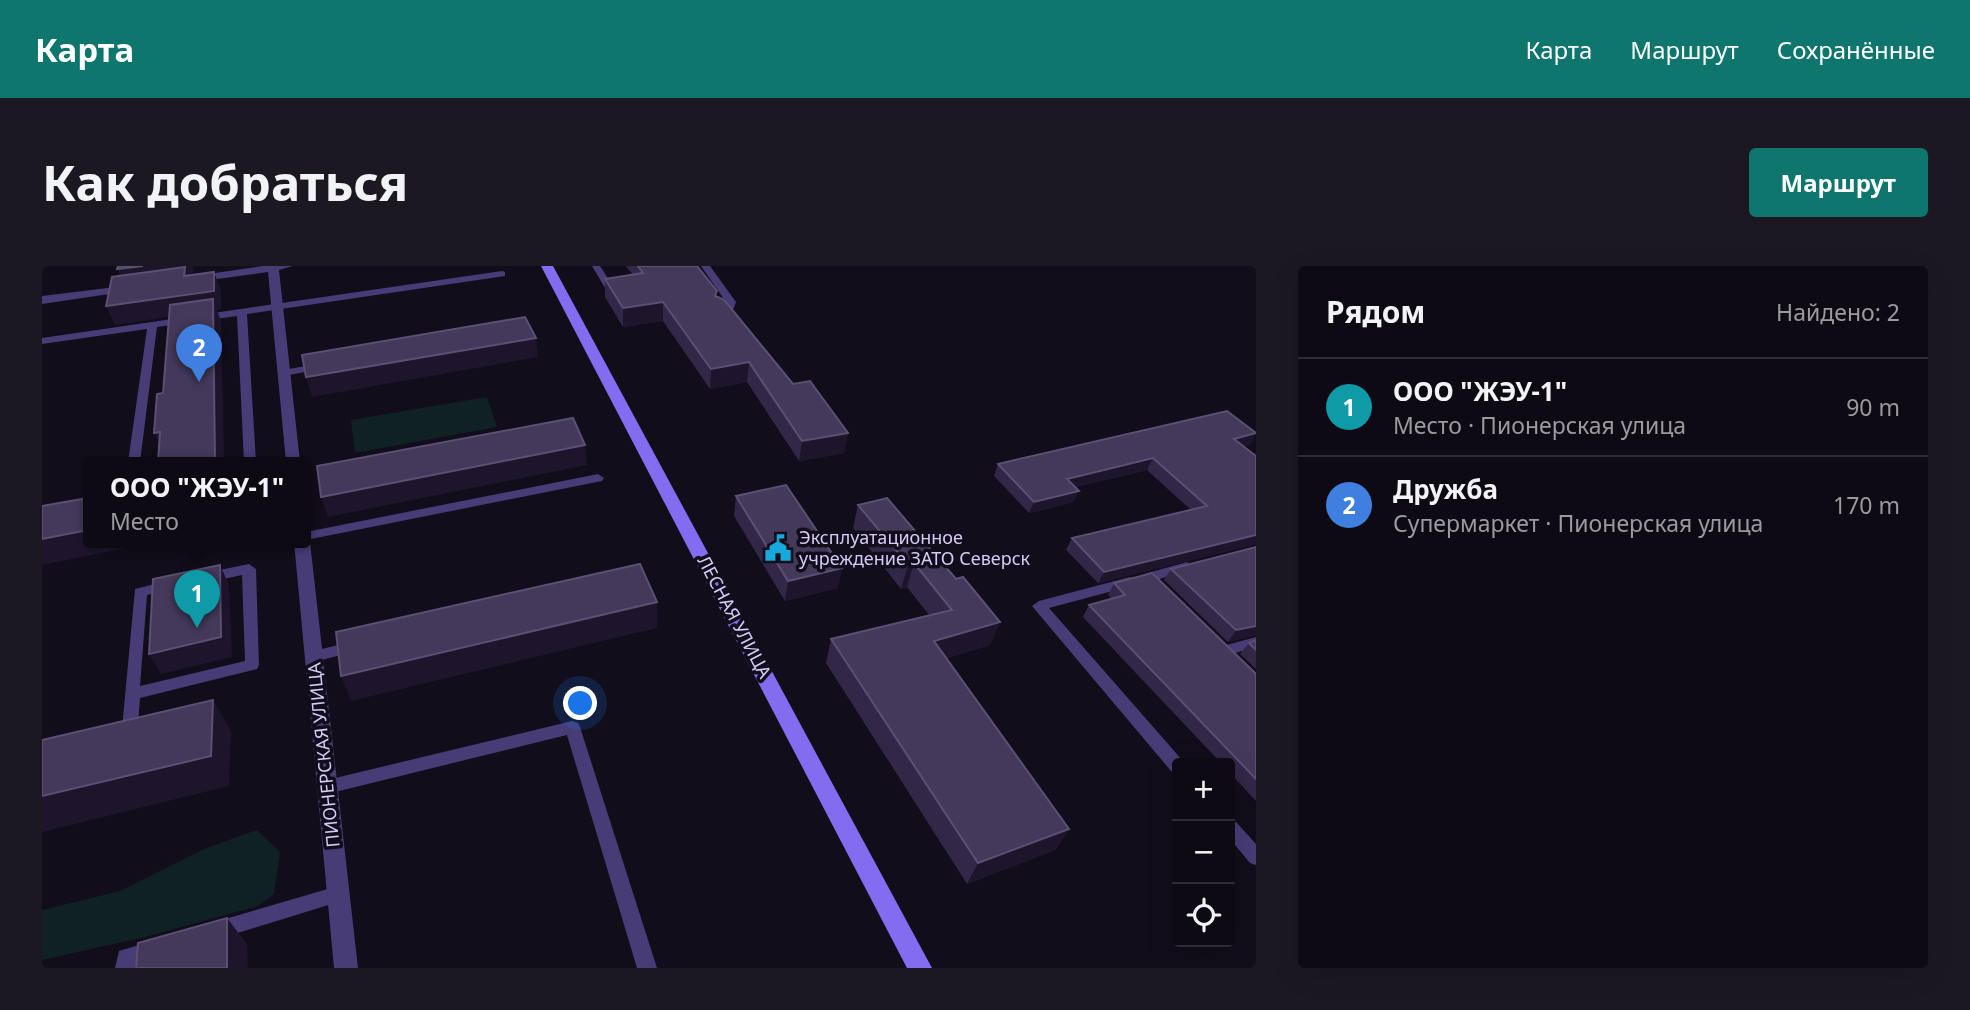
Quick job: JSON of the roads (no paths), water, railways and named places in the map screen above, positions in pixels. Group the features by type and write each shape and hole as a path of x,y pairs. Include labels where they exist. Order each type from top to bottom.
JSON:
{"main road":[{"name":"ЛЕСНАЯ УЛИЦА","path":"547,266 920,968"}],"street":[{"path":"180,281 278,267 277,307 292,457"},
{"path":"42,300 139,287"},
{"name":"ПИОНЕРСКАЯ УЛИЦА","path":"303,548 346,968"}],"lane":[{"path":"596,266 611,291"},
{"path":"705,266 731,302 730,308 721,313"},
{"path":"42,341 502,274"},
{"path":"242,312 250,457"},
{"path":"135,457 152,325"},
{"path":"284,373 338,363"},
{"path":"311,536 597,478"},
{"path":"1172,760 1039,606 1202,563"},
{"path":"117,750 129,747 132,694 140,592 249,569 252,665 132,694"},
{"path":"1149,577 1168,595"},
{"path":"1256,642 1220,646 1256,682"},
{"path":"314,656 368,643"},
{"path":"327,787 572,727 646,968"},
{"path":"1235,833 1256,858"},
{"path":"201,935 338,894"},
{"path":"125,968 125,958 176,943"}],"place":[{"name":"Дружба","path":"199,382"},
{"name":"Эксплуатационное учреждение ЗАТО Северск","path":"778,548"},
{"name":"ООО \"ЖЭУ-1\"","path":"197,628"}]}
